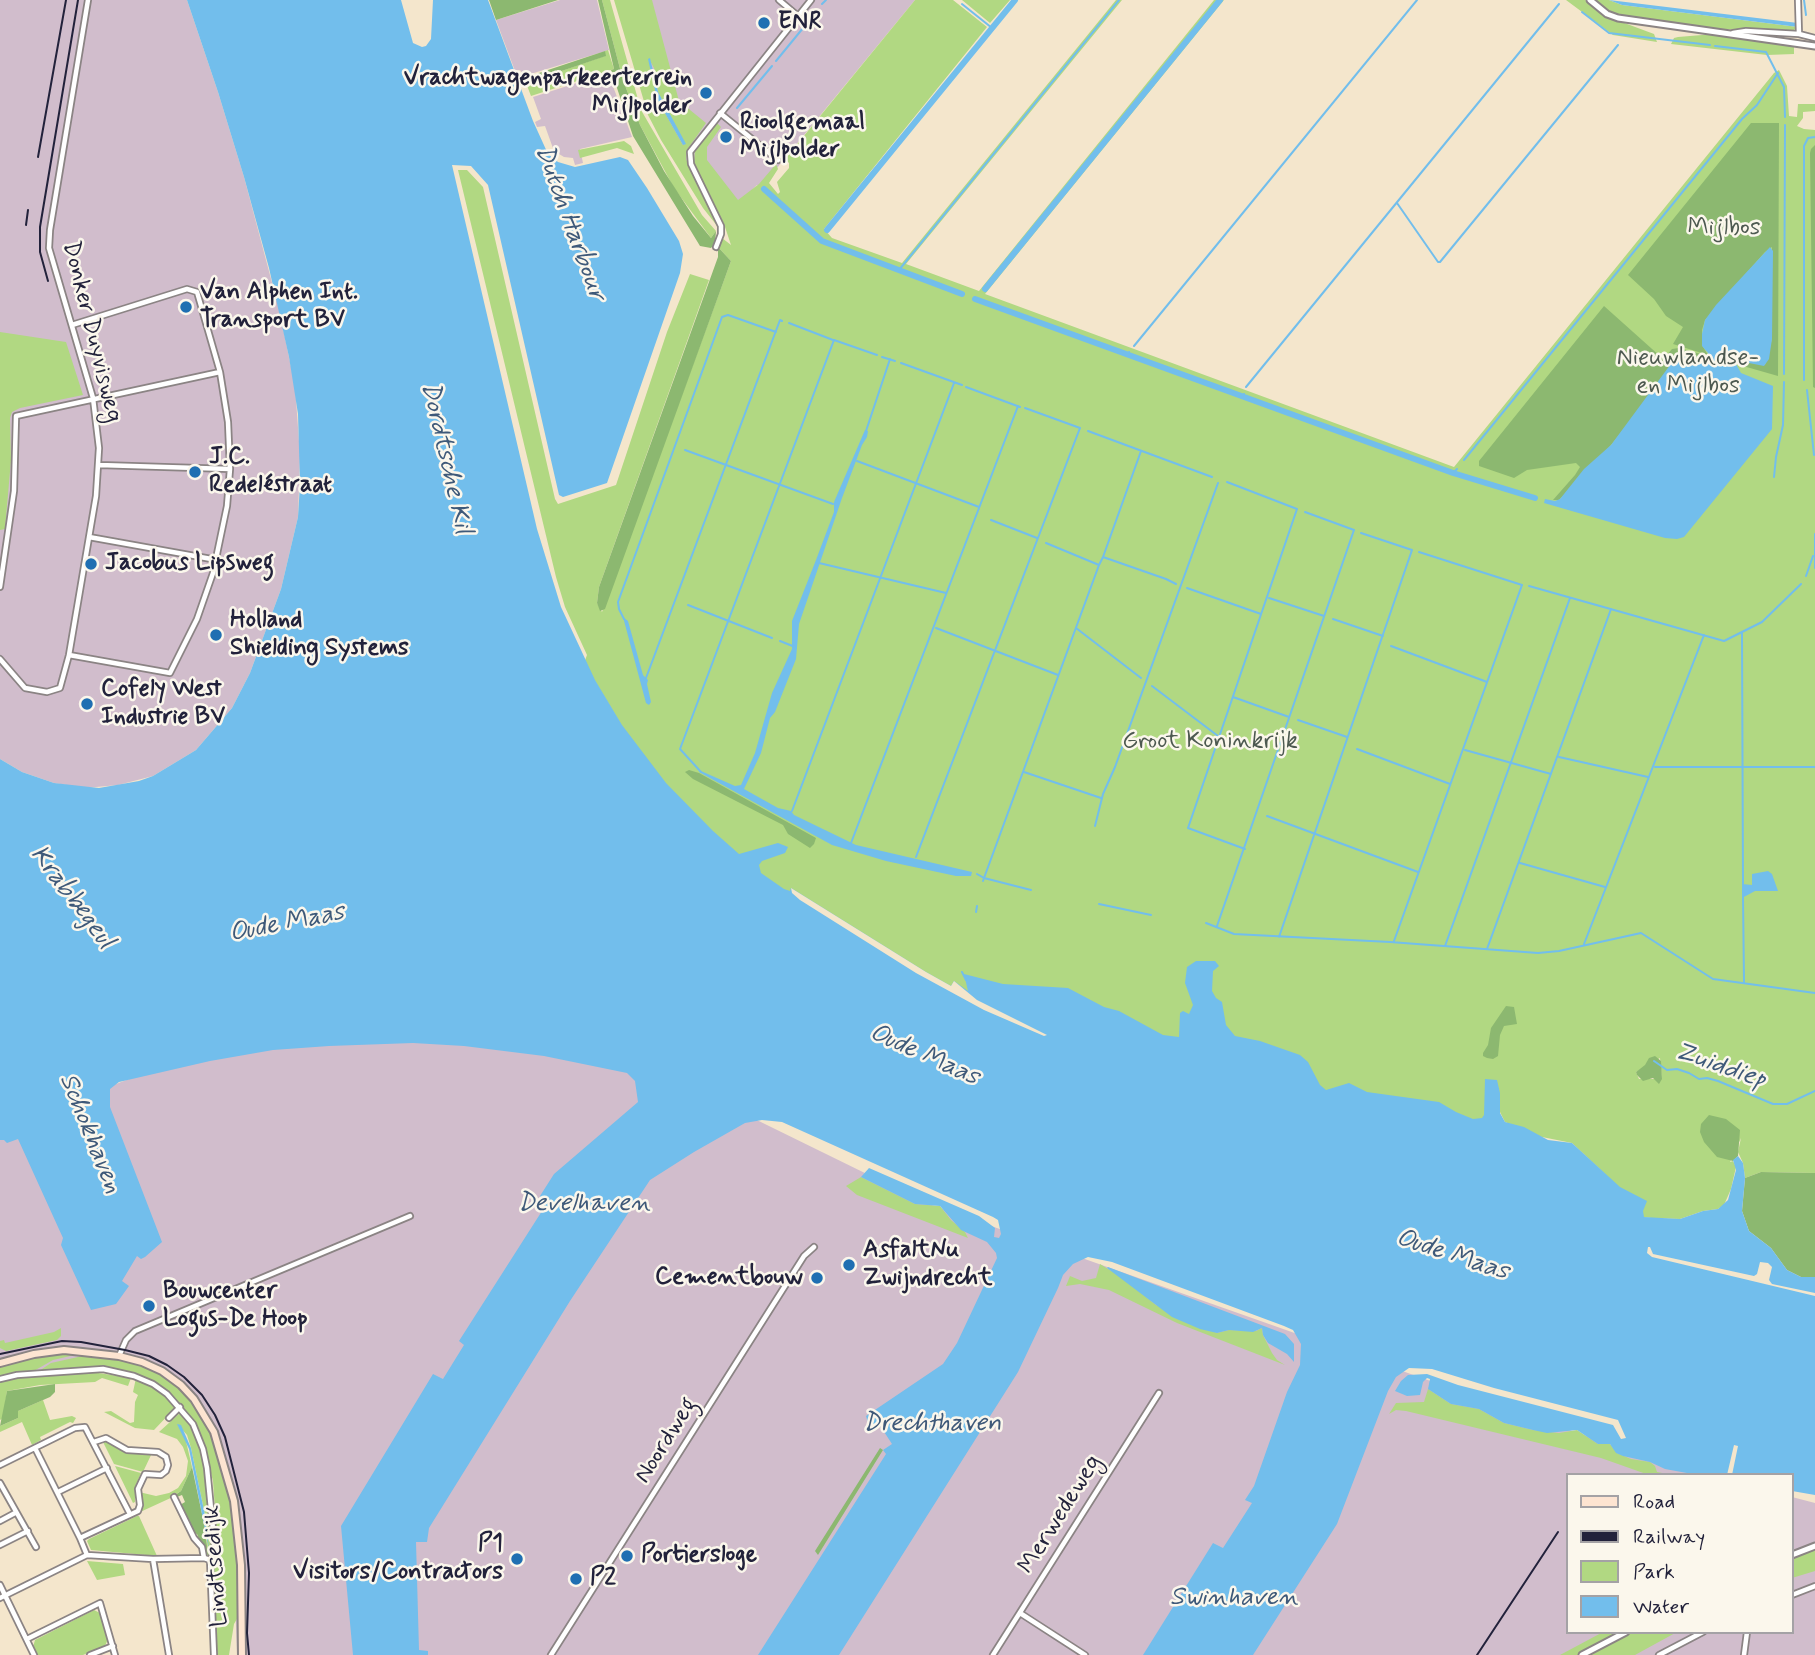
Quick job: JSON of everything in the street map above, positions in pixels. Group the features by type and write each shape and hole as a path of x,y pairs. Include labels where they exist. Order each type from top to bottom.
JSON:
{"main road":[{"name":"Lindtsedijk","path":"0,1363 57,1350 119,1356 147,1364 181,1385 202,1408 214,1432 230,1482 238,1529 242,1573 242,1655"}],"street":[{"name":"Donker Duyvisweg","path":"0,659 22,686 47,692 60,688 69,654 99,465 93,398 53,268 49,239 88,0"},
{"path":"779,0 798,16"},
{"path":"716,247 722,234 721,226 689,157 692,147 811,0"},
{"path":"1590,0 1607,14 1618,18 1815,46"},
{"path":"1798,0 1799,34"},
{"path":"1731,34 1746,31 1799,34 1815,38"},
{"path":"720,113 778,160"},
{"path":"69,654 170,673 197,619 217,560 227,506 230,469 228,420 220,372 200,296 192,289 71,325"},
{"path":"0,587 14,491 16,416 220,372"},
{"path":"99,465 230,469"},
{"path":"89,537 217,560"},
{"path":"119,1356 126,1340 135,1331 410,1216"},
{"name":"Noordweg","path":"551,1655 804,1256 814,1247"},
{"path":"0,1379 17,1375 103,1369 134,1376 153,1384 180,1407 198,1435 207,1468 215,1550 207,1559 87,1555 3,1597"},
{"name":"Merwedeweg","path":"993,1655 1159,1393"},
{"path":"169,1418 180,1407"},
{"path":"0,1465 80,1426 85,1427 130,1514"},
{"path":"80,1538 140,1508 138,1489 145,1474 157,1476 168,1468 168,1461 162,1453 127,1450 106,1438 94,1442"},
{"path":"35,1448 87,1555"},
{"path":"58,1492 107,1468"},
{"path":"0,1483 36,1548"},
{"path":"174,1497 207,1559 214,1655"},
{"path":"0,1521 15,1513"},
{"path":"0,1545 28,1531"},
{"path":"1794,1554 1815,1546"},
{"path":"153,1559 169,1655"},
{"path":"0,1585 3,1597 34,1655"},
{"path":"1794,1594 1815,1586"},
{"path":"27,1639 100,1603 115,1655"},
{"path":"1020,1613 1085,1655"},
{"path":"1582,1655 1622,1634"},
{"path":"1659,1655 1699,1634"},
{"path":"1744,1655 1747,1634"},
{"path":"90,1655 113,1646"}],"shaded area":[{"path":"0,0 187,0 244,177 279,309 295,386 300,455 298,517 281,589 250,673 232,708 196,750 153,776 118,785 85,788 54,783 22,772 0,759"},
{"path":"560,0 597,0 609,50 524,76 520,70 515,71 496,20"},
{"path":"620,0 915,0 763,185 757,185 733,209 682,161"},
{"path":"608,73 632,137 580,149 583,163 575,165 573,158 564,157 554,151 545,126 537,127 535,122 541,119 533,97"},
{"path":"253,1032 614,1050 926,1203 1629,1451 1708,1473 1566,1473 1566,1634 1794,1634 1794,1498 1815,1503 1815,1655 237,1655 233,1539 217,1454 177,1389 89,1363 0,1377 0,1128"}],"green space":[{"path":"489,0 558,0 496,20"},
{"path":"598,0 602,0 623,80 640,125 664,171 693,216 711,238 716,231 715,243 711,248 700,246 633,136 611,70 614,69"},
{"path":"602,0 610,0 641,110 702,215 716,231 711,238 674,188 640,125 623,80"},
{"path":"614,0 652,0 679,101 706,123 687,150 686,159 718,227 703,208 648,115","holes":["649,59 654,68 658,92 685,144 683,145 657,99"]},
{"name":"Groot Koninkrijk","path":"915,0 953,0 987,27 824,229 832,238 902,263 1116,0 1122,0 906,264 979,291 1214,0 1224,0 985,294 1454,467 1774,73 1779,70 1787,86 1789,116 1797,117 1798,104 1815,104 1815,111 1803,112 1803,118 1797,126 1815,130 1815,1173 1761,1172 1745,1178 1738,1152 1741,1138 1730,1162 1733,1161 1736,1167 1724,1205 1680,1219 1643,1217 1604,1173 1572,1143 1537,1136 1505,1122 1500,1112 1475,1212 1032,1037 740,864 650,773 584,663 587,655 565,607 556,577 458,170 467,170 483,187 558,504 616,485 667,332 690,274 709,280 599,587 597,603 602,612 731,261 718,247 722,238 731,245 724,224 694,163 695,149 717,123 721,127 707,147 707,160 738,200 759,184 776,164 778,169 769,183 778,194 780,192 777,182 789,168 785,159","holes":["1660,1058 1662,1079 1639,1079 1636,1072"]},
{"path":"962,0 1010,0 990,23"},
{"path":"1566,0 1585,0 1611,18 1654,34 1657,42 1613,35"},
{"path":"1593,0 1798,27 1791,32 1718,29 1613,14"},
{"path":"1714,34 1794,45 1794,54 1767,55 1671,44 1674,38 1678,37"},
{"path":"608,50 614,69 531,96 526,83 605,56 605,51"},
{"path":"605,51 606,56 526,83 524,78"},
{"name":"Mijlbos","path":"1751,123 1779,123 1778,376 1736,364 1739,361 1765,365 1772,339 1772,247 1705,320 1702,345 1708,355 1673,344 1683,327 1666,316 1654,299 1628,275"},
{"path":"624,141 631,146 634,154 617,148 580,158 578,150"},
{"path":"1815,145 1815,388 1810,153"},
{"path":"718,247 731,261 605,609 600,611 597,603 599,587 718,257"},
{"path":"1604,306 1661,357 1664,358 1672,349 1679,348 1708,356 1706,361 1682,356 1611,445 1559,500 1553,500 1580,467 1576,463 1527,470 1514,478 1479,466 1479,461"},
{"path":"0,332 66,342 83,395 12,412 5,529 0,530"},
{"path":"689,770 816,838 814,844 810,848 788,834 783,825 693,779 685,772"},
{"path":"1506,1006 1514,1007 1517,1024 1504,1026 1500,1035 1498,1056 1487,1058 1483,1053 1488,1045 1491,1028"},
{"path":"1655,1056 1661,1061 1662,1079 1659,1084 1653,1078 1643,1081 1636,1072 1649,1058"},
{"path":"1709,1115 1726,1119 1740,1130 1738,1156 1733,1161 1717,1157 1704,1142 1700,1132 1701,1124"},
{"path":"1761,1172 1815,1173 1815,1277 1801,1277 1787,1270 1771,1248 1749,1231 1742,1211 1745,1178"},
{"path":"861,1177 915,1204 940,1206 968,1238 857,1195 846,1186"},
{"path":"1100,1264 1156,1305 1217,1333 1229,1330 1256,1331 1262,1328 1272,1353 1285,1365 1177,1323 1109,1290 1080,1284 1066,1286 1070,1276 1082,1281 1096,1278"},
{"path":"61,1328 61,1336 57,1340 6,1351 0,1348 0,1341 4,1340 5,1343"},
{"path":"47,1354 79,1354 53,1360 32,1372 0,1378 0,1367"},
{"path":"87,1355 118,1359 156,1371 185,1393 210,1429 232,1501 237,1539 238,1617 234,1624 229,1655 217,1655 213,1560 218,1553 213,1481 200,1432 181,1404 146,1378 118,1369 39,1371 51,1363"},
{"path":"92,1372 131,1378 128,1386 102,1378 95,1382 40,1385 7,1391 3,1418 0,1420 0,1381 25,1376"},
{"path":"136,1378 155,1388 175,1404 175,1408 154,1430 135,1428 104,1412 111,1411 130,1423 134,1422 138,1395 133,1392"},
{"path":"55,1384 55,1392 50,1397 18,1411 18,1418 0,1426 7,1391"},
{"path":"1428,1389 1451,1404 1479,1409 1504,1423 1559,1433 1577,1430 1598,1444 1610,1444 1617,1453 1631,1459 1650,1462 1657,1472 1662,1473 1643,1473 1601,1458 1406,1411 1396,1410 1389,1414 1396,1403 1424,1402"},
{"path":"43,1400 50,1420 72,1416 76,1418 73,1423 40,1437 41,1440 32,1445 22,1422 0,1432 0,1426 18,1418 18,1411"},
{"path":"181,1412 195,1431 206,1466 214,1550 210,1556 205,1515 191,1448 187,1435 178,1425 185,1437 192,1467 181,1491 176,1494 177,1497 138,1513 139,1492 156,1496 169,1493 178,1488 186,1476 188,1461 183,1447 177,1439 159,1432"},
{"path":"106,1439 126,1451 152,1453 143,1472 114,1464 102,1440"},
{"path":"880,1448 883,1450 818,1555 815,1551"},
{"path":"115,1466 141,1473 135,1487 135,1502 133,1503"},
{"path":"192,1467 208,1555 205,1554 197,1534 193,1533 180,1505 185,1502 182,1495 175,1495 181,1491"},
{"path":"137,1516 157,1556 91,1550 87,1541 89,1539"},
{"path":"1815,1549 1815,1571 1794,1577 1794,1557"},
{"path":"87,1561 123,1564 125,1575 97,1580"},
{"path":"94,1610 100,1613 108,1639 105,1646 83,1655 37,1655 33,1647 35,1640"},
{"path":"1599,1634 1618,1634 1578,1655 1560,1655"},
{"path":"1629,1634 1673,1634 1635,1655 1588,1655"}],"water":[{"path":"187,0 401,0 413,43 422,47 431,39 433,0 488,0 548,154 558,162 575,167 620,157 628,160 679,241 683,254 680,273 607,483 563,497 559,495 488,185 471,166 452,165 537,529 561,607 595,680 622,725 666,783 739,854 778,843 788,847 785,853 762,861 759,865 761,873 784,889 790,891 791,888 951,986 954,981 968,991 964,974 1003,984 1068,988 1163,1035 1179,1037 1180,1013 1183,1011 1189,1014 1193,1005 1185,983 1187,967 1196,961 1215,961 1219,966 1213,971 1212,991 1222,1002 1226,1025 1235,1036 1260,1041 1300,1055 1308,1062 1320,1085 1326,1090 1349,1083 1367,1092 1439,1102 1473,1119 1482,1118 1484,1115 1485,1079 1497,1080 1500,1113 1505,1122 1524,1127 1548,1140 1572,1143 1620,1187 1647,1201 1644,1217 1680,1219 1718,1209 1728,1200 1736,1170 1733,1160 1738,1156 1743,1163 1745,1178 1742,1211 1749,1231 1771,1248 1787,1270 1801,1277 1815,1277 1815,1495 1794,1491 1794,1473 1732,1473 1738,1446 1734,1445 1727,1473 1687,1473 1623,1456 1616,1453 1610,1444 1598,1444 1577,1430 1547,1433 1504,1423 1479,1409 1451,1404 1428,1389 1430,1379 1427,1378 1423,1382 1420,1395 1407,1396 1395,1391 1401,1381 1408,1375 1427,1374 1458,1385 1613,1425 1621,1439 1626,1438 1618,1420 1432,1369 1409,1368 1396,1377 1388,1391 1337,1524 1253,1655 1143,1655 1213,1543 1223,1548 1252,1503 1245,1500 1254,1486 1287,1392 1300,1365 1301,1344 1293,1330 1284,1326 1112,1262 1088,1257 1073,1264 1063,1275 1018,1372 839,1655 758,1655 886,1454 883,1450 892,1444 879,1424 870,1429 866,1416 943,1364 957,1343 997,1258 987,1242 961,1230 940,1206 915,1204 861,1177 869,1168 979,1216 995,1228 994,1237 999,1238 1001,1234 998,1220 993,1217 782,1122 762,1120 745,1123 650,1180 570,1301 429,1528 427,1542 416,1542 419,1650 428,1651 428,1655 353,1655 341,1526 433,1374 443,1379 464,1345 459,1341 542,1211 540,1196 554,1174 638,1102 635,1081 627,1073 544,1056 413,1043 273,1050 119,1082 110,1089 110,1107 162,1242 145,1257 141,1259 137,1256 122,1281 129,1286 116,1304 91,1310 61,1245 63,1238 18,1139 7,1143 0,1140 0,759 22,772 54,783 99,788 153,776 196,750 232,708 250,673 281,589 298,517 298,414 289,357 269,268 218,92"},
{"path":"1609,0 1798,23 1798,27 1622,5"},
{"path":"650,58 658,92 686,144 683,145 657,99 648,59"},
{"path":"1770,247 1773,251 1772,339 1769,359 1764,366 1739,361 1736,364 1741,373 1773,386 1772,429 1684,537 1665,538 1544,503 1545,499 1560,499 1584,469 1611,445 1676,357 1706,361 1708,353 1702,346 1705,320"},
{"path":"865,430 868,431 867,437 842,498 799,624 796,659 775,712 770,718 761,753 744,789 856,845 972,872 971,876 956,876 886,861 832,845 699,772 735,786 741,785 755,753 772,693 792,649 792,621 834,512 834,502"},
{"path":"623,617 628,621 643,675 648,680 651,702 649,705 646,703"},
{"path":"1768,871 1772,874 1778,891 1755,891 1742,898 1742,884 1752,885 1752,874"},
{"path":"1108,1267 1285,1334 1294,1344 1294,1362 1287,1354 1268,1343 1262,1328 1253,1332 1229,1330 1217,1333 1200,1329 1172,1317"},
{"path":"177,1424 181,1425 191,1448 209,1549 189,1449"}],"pier":[{"path":"791,888 926,972 951,986 954,981 977,1000 1047,1035 984,1010 916,973 800,900 792,893"},
{"path":"1650,1247 1653,1254 1754,1276 1760,1262 1768,1263 1772,1267 1769,1280 1772,1284 1815,1293 1815,1296 1652,1257 1647,1253"}],"waterway":[{"path":"822,4 826,0"},
{"path":"827,230 1015,0"},
{"path":"899,270 1119,0"},
{"path":"985,289 1220,0"},
{"path":"1134,346 1417,0"},
{"path":"1804,0 1806,15"},
{"path":"962,4 992,28"},
{"path":"1246,387 1559,4"},
{"path":"776,61 817,11"},
{"path":"1582,12 1609,33 1710,45"},
{"path":"1397,203 1440,262 1618,45"},
{"path":"1715,46 1766,52 1784,87 1785,117"},
{"path":"737,108 772,66"},
{"path":"1464,460 1742,119 1757,105 1778,73"},
{"path":"1784,374 1785,125"},
{"path":"1804,380 1804,146 1808,138 1815,137"},
{"path":"764,189 822,241 962,294"},
{"path":"975,299 1453,473 1535,498"},
{"path":"624,619 618,602 722,317 728,315 776,332"},
{"path":"646,678 780,320 782,321"},
{"path":"789,323 833,340"},
{"path":"701,772 680,749 834,340 877,355"},
{"path":"882,357 895,361"},
{"path":"866,431 890,359"},
{"path":"901,363 962,385"},
{"path":"1774,477 1783,425 1784,382"},
{"path":"792,811 954,383"},
{"path":"966,387 1020,407"},
{"path":"1807,390 1814,455"},
{"path":"1243,398 1244,394"},
{"path":"851,843 1018,406"},
{"path":"916,857 1080,428 1025,408"},
{"path":"1088,431 1212,477"},
{"path":"685,450 833,504"},
{"path":"1103,557 1141,451"},
{"path":"857,461 979,507"},
{"path":"1453,473 1457,469"},
{"path":"1227,482 1297,509 1188,828 1245,849"},
{"path":"1095,826 1103,794 1218,483"},
{"path":"1217,926 1354,530 1305,512"},
{"path":"991,520 1037,538"},
{"path":"1279,937 1412,550 1361,533"},
{"path":"1815,534 1815,568"},
{"path":"1046,543 1099,565 1103,557 1176,584"},
{"path":"1394,941 1522,585 1419,552"},
{"path":"1806,576 1813,556"},
{"path":"819,563 946,593"},
{"path":"1031,890 984,878 1099,565"},
{"path":"1529,586 1724,641 1762,622 1801,584"},
{"path":"1187,588 1261,614"},
{"path":"1269,598 1324,616"},
{"path":"1445,946 1570,598"},
{"path":"688,605 772,638"},
{"path":"1487,949 1611,609"},
{"path":"1333,619 1383,636"},
{"path":"936,628 1058,675"},
{"path":"1076,628 1141,678"},
{"path":"1742,633 1743,884"},
{"path":"1584,944 1704,635"},
{"path":"780,641 795,647"},
{"path":"1391,646 1487,682"},
{"path":"1152,686 1218,736"},
{"path":"1233,697 1289,717"},
{"path":"1298,720 1347,737"},
{"path":"1357,749 1450,784"},
{"path":"1465,750 1551,774"},
{"path":"1559,757 1648,777"},
{"path":"1655,767 1815,767"},
{"path":"1024,772 1101,798"},
{"path":"1267,816 1418,872"},
{"path":"1520,863 1605,887"},
{"path":"977,874 984,878 983,881"},
{"path":"1743,897 1744,982"},
{"path":"1099,904 1151,915"},
{"path":"976,912 977,906"},
{"path":"1206,923 1234,934 1538,953 1641,933 1713,979 1815,993"},
{"path":"962,972 966,980"},
{"name":"Zuiddiep","path":"1654,1061 1667,1070 1677,1069 1699,1079 1718,1081 1773,1104 1787,1104 1815,1091"}],"railway":[{"path":"38,157 66,0"},
{"path":"48,281 40,252 40,227 78,0"},
{"path":"26,225 28,210"},
{"path":"0,1354 62,1341 125,1350 149,1356 167,1365 202,1395 225,1437 244,1512 249,1573 249,1655"},
{"path":"1477,1655 1558,1532"}],"place":[{"name":"ENR","path":"764,23"},
{"name":"Vrachtwagenparkeerterrein Mijlpolder","path":"706,93"},
{"name":"Rioolgemaal Mijlpolder","path":"726,137"},
{"name":"Van Alphen Int. Transport BV","path":"186,307"},
{"name":"J.C. Redeléstraat","path":"195,472"},
{"name":"Jacobus Lipsweg","path":"91,564"},
{"name":"Holland Shielding Systems","path":"216,635"},
{"name":"Cofely West Industrie BV","path":"87,704"},
{"name":"AsfaltNu Zwijndrecht","path":"849,1265"},
{"name":"Cementbouw","path":"817,1278"},
{"name":"Bouwcenter Logus-De Hoop","path":"149,1306"},
{"name":"Portiersloge","path":"627,1556"},
{"name":"P1 Visitors/Contractors","path":"517,1559"},
{"name":"P2","path":"576,1579"}],"water label":[{"name":"Dutch Harbour","path":"569,223"},
{"name":"Dordtsche Kil","path":"445,458"},
{"name":"Krabbegeul","path":"71,898"},
{"name":"Oude Maas","path":"287,924"},
{"name":"Oude Maas","path":"924,1056"},
{"name":"Schokhaven","path":"89,1134"},
{"name":"Develhaven","path":"584,1205"},
{"name":"Oude Maas","path":"1452,1256"},
{"name":"Drechthaven","path":"932,1425"},
{"name":"Swinhaven","path":"1234,1599"}],"park label":[{"name":"Nieuwlandse- en Mijlbos","path":"1688,373"}]}
